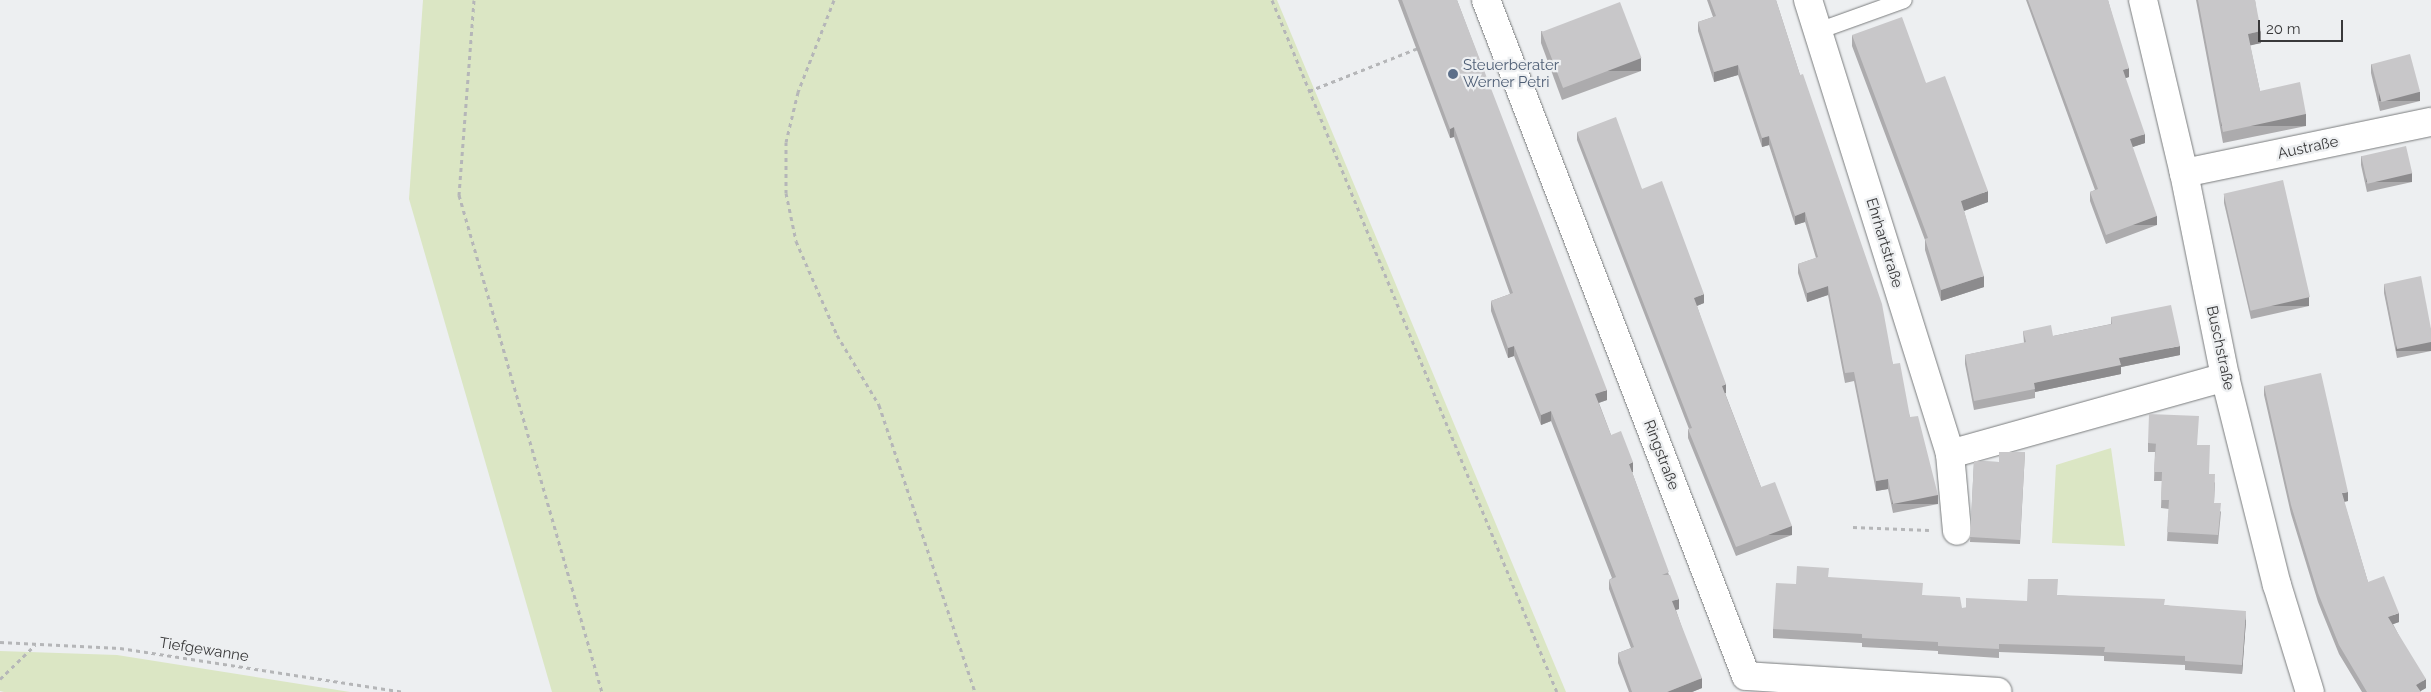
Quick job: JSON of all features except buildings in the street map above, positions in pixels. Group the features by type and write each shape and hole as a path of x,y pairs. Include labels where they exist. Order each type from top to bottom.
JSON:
{"street":[{"name":"Ringstraße","path":"1486,0 1746,676 1997,692"},
{"name":"Ehrhartstraße","path":"1808,0 1950,454 1957,531"},
{"name":"Buschstraße","path":"2143,0 2184,174 2225,377 2277,585 2310,692"},
{"name":"Austraße","path":"2184,174 2431,122"},
{"path":"1950,454 2225,377"}],"lane":[{"path":"1818,31 1904,0"}],"path":[{"path":"474,0 459,196 602,692"},
{"path":"834,0 798,92 786,142 786,193 796,241 837,335 879,404 975,692"},
{"path":"1272,0 1557,692"},
{"path":"1309,91 1419,48"},
{"path":"1853,527 1957,531"},
{"name":"Tiefgewanne","path":"0,642 120,648 403,692"},
{"path":"0,680 35,644"}],"green space":[{"path":"423,0 1277,0 1566,692 552,692 409,199"},
{"path":"2111,448 2125,546 2052,543 2056,465"},
{"path":"0,651 117,655 350,692 4,692 0,691"}],"place":[{"name":"Steuerberater Werner Petri","path":"1453,74"}]}
